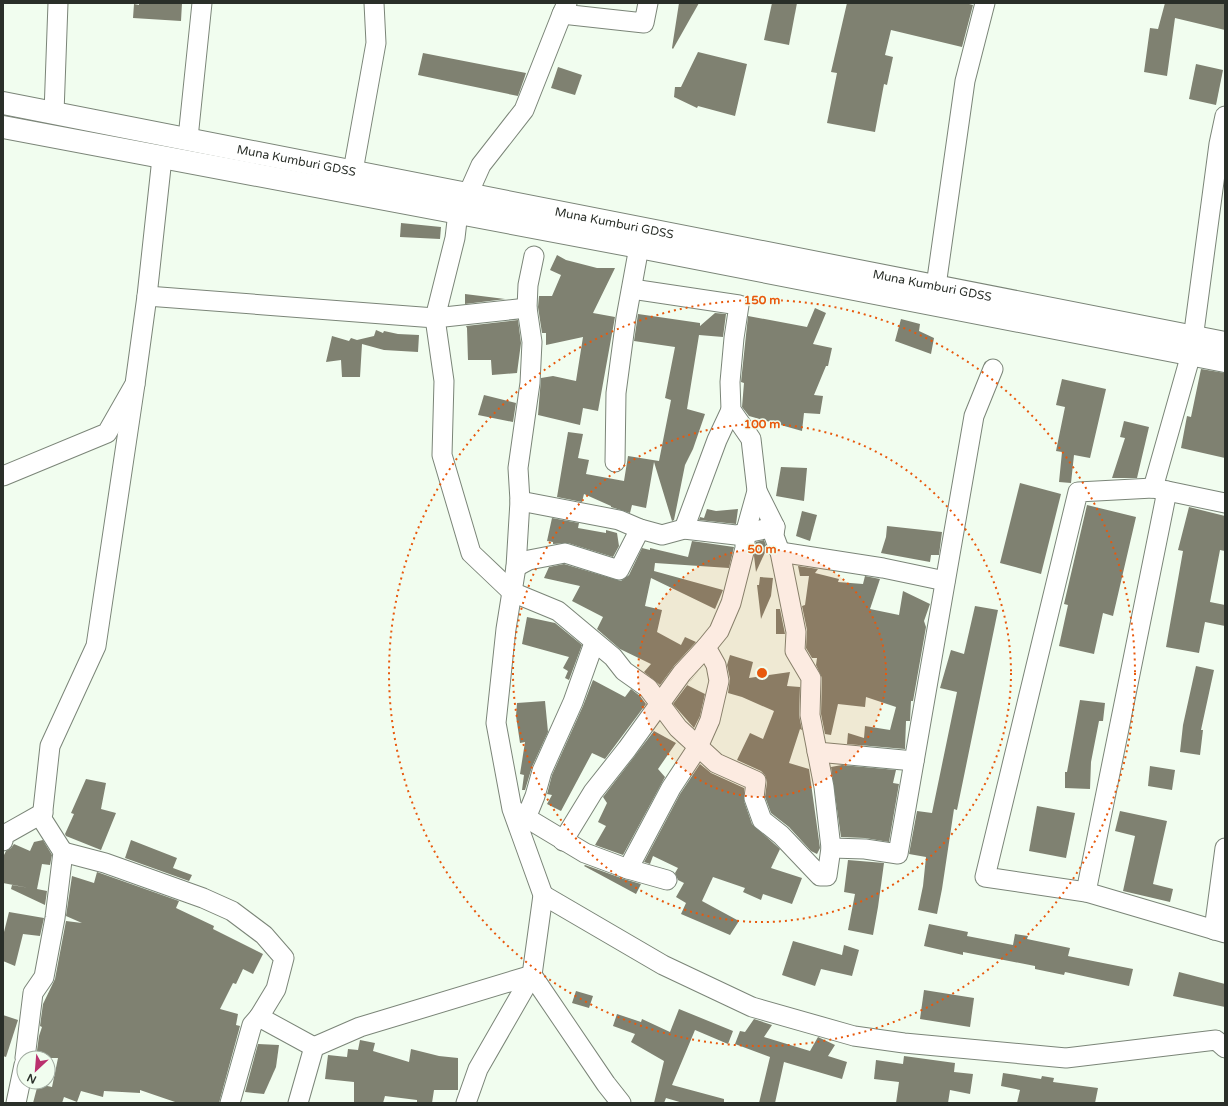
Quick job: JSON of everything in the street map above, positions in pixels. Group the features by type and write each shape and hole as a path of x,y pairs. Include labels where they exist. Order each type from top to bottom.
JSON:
{"highway":[{"name":"Muna Kumburi GDSS","path":"3,103 188,138 936,286 1192,346 1225,361"},
{"name":"Muna Kumburi GDSS","path":"3,127 162,158 639,246 1192,346 1225,342"}],"street":[{"path":"54,112 58,3"},
{"path":"188,138 202,3"},
{"path":"353,171 376,43 374,3"},
{"path":"468,194 481,166 524,110 564,9 644,23 648,3"},
{"path":"936,286 965,81 985,3"},
{"path":"1086,892 1160,490 1192,346 1219,144 1225,116"},
{"path":"26,1050 33,993 44,977 55,918 63,852 42,819 50,746 96,646 147,296 162,158"},
{"path":"458,212 454,238 435,318 444,381 442,455 471,553 512,592 558,611 613,657 624,671 648,688 659,706 678,728 716,763 756,781 754,798 762,820 781,835 820,876 827,876 831,848 824,787 810,715 811,678 795,651 796,632 780,552 774,536 775,528 757,491 752,439 731,410"},
{"path":"615,462 616,393 639,246"},
{"path":"466,1103 478,1069 532,975 543,895 519,813 496,724 506,629 516,567 520,501 518,468 530,376 532,342 527,308 528,285 534,256"},
{"path":"632,289 739,305 730,382 731,410 717,440 684,529"},
{"path":"147,296 435,318 527,308"},
{"path":"831,848 865,849 898,854 974,416 993,369"},
{"path":"3,476 107,434 135,384"},
{"path":"1225,503 1160,490 1078,492 985,877 1086,892 1220,931 1225,848"},
{"path":"563,841 593,792 659,706 682,672 719,631 731,603 745,548 745,534 757,491"},
{"path":"520,501 619,520 640,529 662,534 684,529 736,535 775,528"},
{"path":"516,567 529,560 565,553 619,570 640,529"},
{"path":"780,552 883,568 945,581"},
{"path":"519,813 542,771 573,702 594,642"},
{"path":"628,869 671,788 698,747 710,720 720,680 716,665 706,647"},
{"path":"817,752 914,761"},
{"path":"5,834 43,813"},
{"path":"519,813 585,853 628,869 667,880"},
{"path":"63,852 105,863 203,898 232,911 264,935 284,958 276,989 259,1017 252,1025 230,1103"},
{"path":"543,895 663,965 752,1007 854,1036 904,1043 1066,1058 1216,1040 1225,1048"},
{"path":"314,1046 360,1027 532,975"},
{"path":"532,975 606,1084 621,1103"},
{"path":"259,1017 314,1046"},
{"path":"298,1103 314,1046"},
{"path":"16,1103 19,1090"}],"building":[{"path":"139,3 182,3 181,21 133,18 134,4 139,5"},
{"path":"679,3 699,3 673,49 672,48"},
{"path":"772,3 797,3 789,45 764,40"},
{"path":"847,3 965,3 973,5 962,47 891,30 885,55 893,57 887,85 884,84 875,132 827,123 837,73 831,72"},
{"path":"1165,3 1225,3 1225,30 1175,18 1167,76 1144,72 1150,28 1158,29"},
{"path":"698,52 747,64 735,116 698,106 697,108 674,97 675,87 681,87"},
{"path":"423,53 526,73 518,96 418,75"},
{"path":"1196,64 1223,70 1216,105 1189,99"},
{"path":"558,67 582,75 575,95 551,88"},
{"path":"401,223 441,227 440,239 400,237"},
{"path":"557,255 566,260 597,268 615,268 593,313 615,317 598,411 583,408 580,425 538,415 541,378 553,376 576,381 583,337 546,345 546,333 542,333 538,307 539,296 552,296 561,275 550,270"},
{"path":"465,294 505,299 506,299 465,304"},
{"path":"815,308 826,313 813,344 832,348 828,366 826,366 814,395 823,396 820,414 804,413 802,431 749,416 742,407 744,383 741,382 748,316 807,327"},
{"path":"715,313 726,314 723,337 699,335 687,409 705,414 693,449 685,465 674,520 672,521 654,462 646,508 632,505 630,513 611,507 584,494 582,502 557,497 568,432 583,434 578,458 589,460 586,474 624,481 628,456 659,461 671,400 665,398 675,347 634,341 638,314 700,323 700,326"},
{"path":"901,319 920,324 919,331 934,338 931,354 895,341"},
{"path":"518,320 521,343 517,373 492,375 491,360 468,360 466,326"},
{"path":"376,330 383,333 384,331 398,334 419,335 418,352 384,350 362,344 360,377 342,377 341,360 326,362 332,336 349,341 351,338 357,340 374,336"},
{"path":"1201,369 1225,373 1225,458 1181,448 1187,416 1191,417"},
{"path":"1062,379 1106,389 1090,458 1074,455 1071,483 1059,482 1062,452 1056,451 1065,407 1056,405"},
{"path":"484,395 516,403 513,422 478,415"},
{"path":"1124,421 1149,427 1137,478 1112,478 1125,438 1120,437"},
{"path":"781,467 807,468 804,501 776,496"},
{"path":"1020,483 1061,494 1041,574 1000,563"},
{"path":"1087,505 1136,517 1113,616 1103,613 1094,654 1059,646 1068,605 1064,604"},
{"path":"1189,507 1225,516 1225,551 1220,550 1210,602 1225,605 1225,626 1205,622 1199,653 1166,647 1183,551 1178,550"},
{"path":"707,509 716,511 738,509 736,524 699,520 700,517 704,518"},
{"path":"802,511 817,515 810,541 796,536"},
{"path":"552,518 579,523 578,528 606,533 606,530 617,533 619,546 613,557 568,543 553,544 553,542 547,541"},
{"path":"887,526 942,532 939,555 931,555 930,562 881,553 886,537"},
{"path":"764,540 767,548 756,572 754,556 756,542"},
{"path":"692,541 734,547 729,568 655,563 654,571 723,590 715,609 651,578 645,606 662,610 657,632 681,645 685,637 696,642 674,666 660,685 644,672 651,664 620,649 597,629 603,617 572,601 580,586 544,578 549,567 564,564 621,581 629,575 642,548 650,550 650,548 688,557"},
{"path":"798,566 818,569 815,573 839,579 838,582 863,584 865,576 880,579 870,609 899,615 903,591 930,604 924,621 926,627 913,701 911,701 910,721 906,721 905,749 847,744 848,733 864,738 865,726 890,730 896,707 866,697 865,707 838,704 831,735 825,734 821,714 822,678 816,665 817,658 812,658 806,648 807,630 802,606 805,605 809,576 800,576"},
{"path":"760,577 773,578 771,596 761,619 757,585 759,585"},
{"path":"975,606 998,610 957,810 954,809 937,914 918,910 923,886 926,857 909,854 917,811 932,813 957,692 940,688 951,650 964,654"},
{"path":"776,609 780,609 785,634 776,634"},
{"path":"527,617 555,623 582,645 569,680 565,678 568,671 563,668 569,657 522,644"},
{"path":"730,655 753,662 749,678 790,672 787,686 800,687 799,715 802,730 800,729 789,763 809,769 820,848 817,854 811,851 789,827 771,813 765,797 767,782 765,775 761,771 737,760 750,733 763,739 774,711 742,697 728,693 730,679 727,665"},
{"path":"1196,666 1214,670 1201,730 1203,730 1200,755 1180,752 1183,725"},
{"path":"593,680 625,697 631,689 640,696 646,704 605,759 592,753 561,811 547,804 552,795 547,794 552,775"},
{"path":"687,685 705,694 700,716 694,728 673,704"},
{"path":"1080,700 1105,703 1103,721 1099,721 1091,762 1090,789 1065,788 1065,772 1067,772"},
{"path":"545,701 548,732 532,767 525,790 522,790 524,775 520,774 525,742 520,743 516,716 517,703"},
{"path":"654,731 676,743 658,769 665,777 623,855 595,845 606,826 598,822 607,803 603,797"},
{"path":"700,764 711,773 744,788 744,801 752,824 780,849 771,868 802,878 792,904 763,894 761,900 743,892 745,888 713,877 702,901 739,921 730,935 681,914 686,903 676,897 684,883 678,880 675,873 678,868 653,856 650,864 644,862 680,794"},
{"path":"842,765 896,770 893,783 899,784 889,842 865,838 841,837 831,767"},
{"path":"1150,766 1175,770 1172,790 1148,786"},
{"path":"86,779 106,783 101,809 116,813 101,850 66,836 65,834 74,814 71,813"},
{"path":"1037,806 1075,813 1066,858 1029,851"},
{"path":"1120,811 1167,821 1153,884 1173,889 1170,902 1123,891 1135,836 1115,831"},
{"path":"43,840 52,855 50,865 42,864 37,889 47,891 45,905 11,889 12,885 29,888 3,883 3,857 6,851 14,844 30,851 34,842"},
{"path":"131,840 177,858 173,868 192,875 189,881 125,858"},
{"path":"848,860 884,863 873,935 848,930 855,894 844,892"},
{"path":"585,865 641,884 636,894 584,866"},
{"path":"97,872 179,901 176,908 214,926 213,929 263,954 253,974 243,969 236,984 233,983 220,1009 238,1014 236,1025 240,1026 219,1103 178,1103 140,1090 140,1093 104,1091 103,1097 81,1091 77,1102 64,1097 62,1103 33,1103 36,1090 56,1090 56,1068 58,1058 56,1058 56,1050 37,1050 42,1027 40,1026 43,1004 55,979 66,921 82,923 66,916 72,876 94,883"},
{"path":"9,912 44,918 40,936 23,934 15,966 3,961 3,936"},
{"path":"929,924 968,932 967,936 1013,945 1015,934 1028,936 1027,939 1070,948 1068,956 1133,969 1129,986 1065,972 1064,975 1035,969 1035,966 963,952 963,955 924,946"},
{"path":"793,941 842,955 844,945 859,950 852,976 821,969 815,986 782,975"},
{"path":"1179,972 1225,984 1225,1007 1173,996"},
{"path":"924,990 974,998 970,1027 920,1019"},
{"path":"576,991 593,996 589,1008 572,1003"},
{"path":"679,1009 733,1031 728,1044 695,1030 672,1085 724,1099 724,1103 683,1103 666,1098 664,1103 654,1103 664,1061 631,1042 635,1034 613,1026 617,1014 641,1022 642,1019 670,1032"},
{"path":"3,1015 18,1020 6,1057 3,1056"},
{"path":"754,1019 772,1025 764,1037 810,1051 818,1037 835,1045 828,1056 847,1062 842,1079 784,1062 775,1103 759,1103 770,1057 735,1044 740,1031 745,1032"},
{"path":"360,1040 375,1043 373,1051 409,1062 411,1049 439,1056 458,1058 458,1090 434,1090 432,1103 417,1103 417,1100 385,1096 383,1103 354,1103 354,1082 325,1079 328,1055 347,1057 348,1049 358,1050"},
{"path":"258,1044 279,1045 276,1067 264,1094 245,1092"},
{"path":"904,1056 955,1063 954,1072 973,1074 970,1094 950,1090 948,1103 896,1103 899,1082 874,1079 876,1060 903,1064"},
{"path":"1003,1073 1041,1079 1042,1076 1054,1078 1053,1082 1098,1088 1095,1103 1017,1103 1020,1090 1001,1086"}]}
